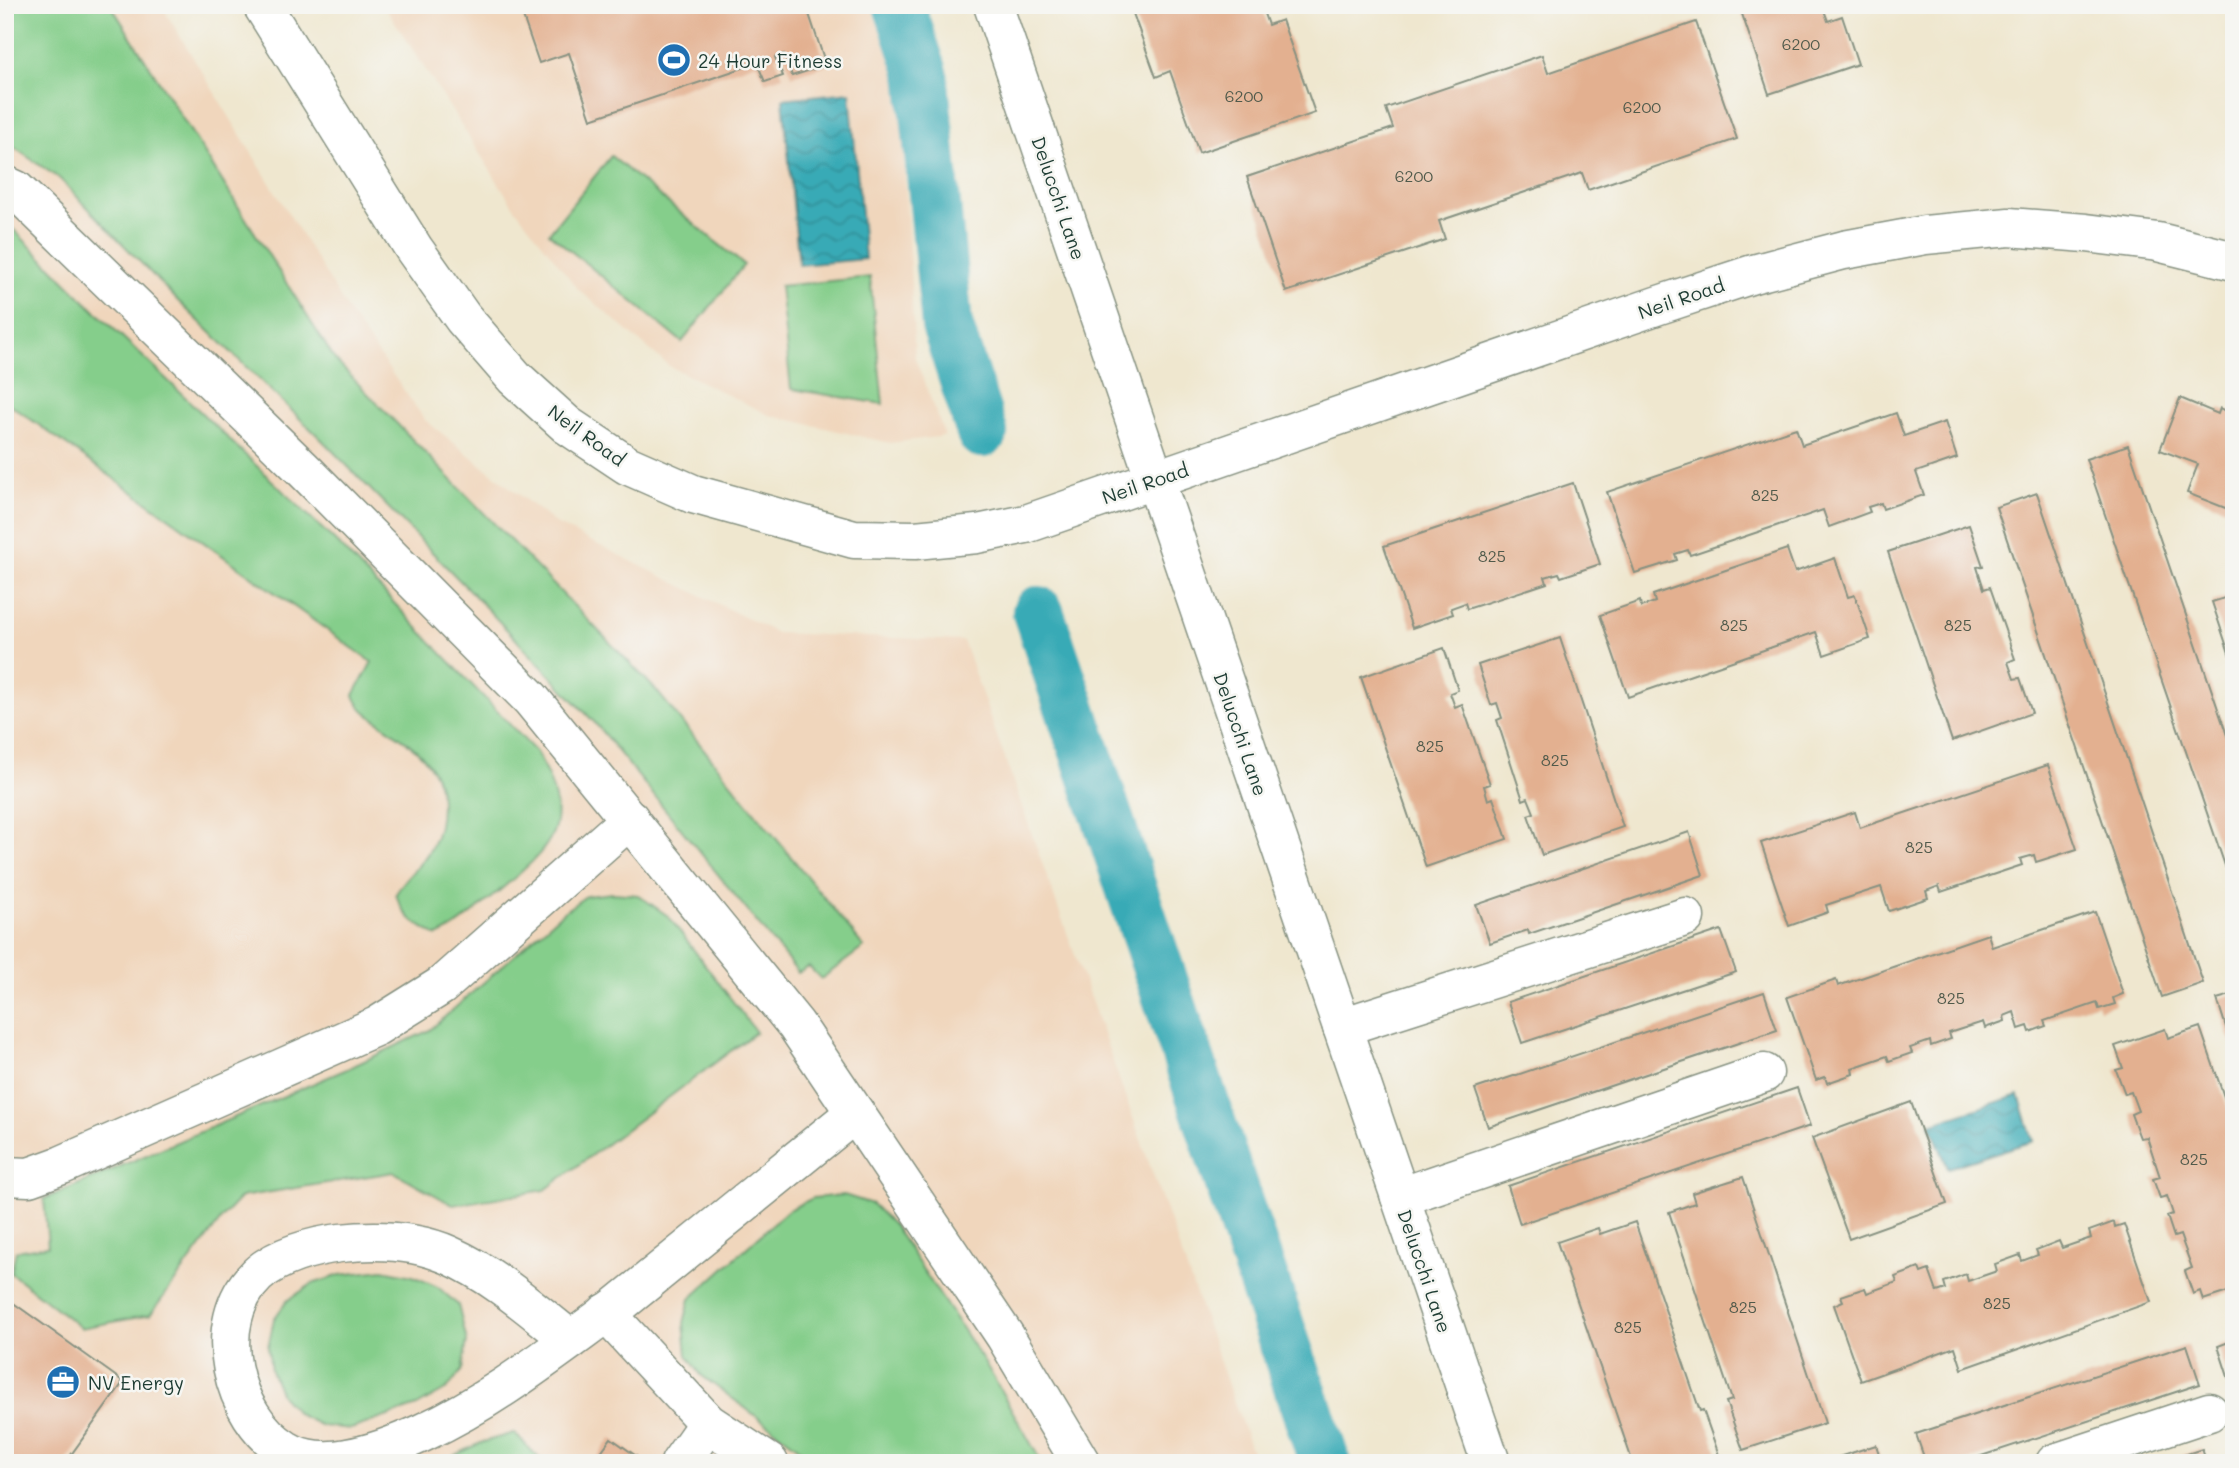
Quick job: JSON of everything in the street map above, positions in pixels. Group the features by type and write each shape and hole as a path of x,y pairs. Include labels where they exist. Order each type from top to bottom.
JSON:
{"street":[{"name":"Neil Road","path":"262,5 414,249 463,318 515,378 567,425 627,465 693,494 855,539 915,540 977,534 1026,524 1659,305 1752,274 1844,250 1925,235 2009,228 2086,233 2158,242 2234,261"},
{"name":"Delucchi Lane","path":"993,5 1491,1463"},
{"path":"5,185 16,190 297,463 531,699 796,1025 1005,1336 1080,1463"},
{"path":"5,1176 29,1177 62,1165 377,1026 441,986 629,820"},
{"path":"1342,1027 1685,918"},
{"path":"1400,1197 1765,1073"},
{"path":"571,1340 499,1283 448,1255 410,1244 371,1240 317,1246 281,1260 257,1275 239,1301 230,1334 233,1377 246,1406 263,1432 287,1451 314,1460 346,1459 391,1447 459,1416 504,1389 571,1340 606,1313 855,1113"},
{"path":"606,1313 708,1423 769,1463"},
{"path":"2055,1463 2209,1412"},
{"path":"680,1463 708,1423"}],"shaded area":[{"path":"5,5 161,5 352,317 425,420 556,524 777,633 963,641 1256,1463 5,1463"},
{"path":"384,5 871,5 900,88 915,358 945,436 890,443 769,415 669,366 578,289 514,207"}],"green space":[{"path":"5,5 113,5 335,360 656,690 864,947 821,979 809,967 798,973 595,723 475,596 319,437 177,300 60,179 6,142"},
{"path":"611,156 744,265 682,342 549,233"},
{"path":"5,224 335,541 536,752 555,798 557,816 546,846 518,875 454,927 437,936 429,932 407,915 396,894 424,859 434,841 441,815 440,790 431,767 423,757 366,712 356,700 354,695 372,662 5,401"},
{"path":"870,277 883,404 791,389 780,286"},
{"path":"613,893 638,895 668,916 756,1032 545,1190 453,1205 394,1172 241,1197 225,1214 150,1315 81,1328 11,1273 16,1251 48,1246 44,1199 347,1069 430,1030 562,913 586,896"},
{"path":"844,1195 872,1204 894,1226 988,1368 1042,1463 819,1463 701,1375 687,1355 684,1323 690,1299 788,1210 813,1198"},
{"path":"383,1270 413,1276 438,1287 458,1305 467,1341 462,1370 447,1389 417,1406 351,1429 322,1426 299,1415 281,1395 271,1371 268,1347 274,1319 287,1301 312,1284 340,1275"},
{"path":"514,1433 544,1463 438,1463 483,1442"}],"water":[{"path":"850,92 865,259 799,265 783,99"},
{"path":"2019,1095 2033,1141 1948,1168 1930,1124"}],"building":[{"name":"24 Hour Fitness","path":"519,5 806,5 826,65 792,76 784,54 775,57 783,76 765,82 757,63 591,119 569,53 539,63"},
{"path":"1130,5 1261,5 1268,25 1282,20 1315,113 1199,153 1170,71 1156,77"},
{"path":"1739,5 1822,5 1828,21 1842,16 1858,64 1769,94"},
{"path":"1696,22 1737,139 1588,190 1582,173 1439,221 1445,239 1286,292 1247,177 1393,128 1386,108 1542,55 1548,73"},
{"path":"2180,398 2218,414 2220,408 2234,414 2233,511 2187,493 2198,464 2160,450"},
{"path":"1896,413 1904,436 1945,422 1957,458 1916,472 1924,495 1883,509 1881,503 1868,507 1870,512 1829,527 1823,510 1690,555 1688,550 1675,554 1677,560 1635,573 1607,492 1796,428 1802,445"},
{"path":"2128,445 2234,756 2234,892 2086,459"},
{"path":"1573,483 1600,564 1561,577 1559,573 1545,577 1547,583 1467,609 1465,603 1451,608 1453,614 1412,628 1384,546"},
{"path":"2037,493 2203,983 2162,997 1996,507"},
{"path":"1969,525 1983,566 1977,567 1984,589 1990,587 2015,659 2008,662 2014,679 2020,678 2032,713 1952,741 1888,552"},
{"path":"1787,549 1795,572 1835,558 1848,597 1855,595 1870,639 1824,655 1816,632 1628,697 1600,615 1640,601 1641,607 1655,602 1653,595"},
{"path":"2234,595 2234,665 2233,665 2212,602"},
{"path":"1560,638 1623,827 1542,855 1528,815 1534,813 1528,798 1523,800 1497,720 1502,718 1497,703 1491,705 1478,665"},
{"path":"1444,648 1458,690 1450,693 1455,707 1462,704 1490,784 1484,786 1488,800 1493,798 1507,839 1426,867 1361,677"},
{"path":"2048,765 2077,849 2036,862 2034,855 2020,859 2022,865 1941,892 1939,886 1926,891 1928,898 1889,911 1881,887 1826,905 1828,912 1789,926 1761,843 1855,812 1860,828"},
{"path":"1689,832 1703,875 1529,934 1528,930 1490,943 1476,905"},
{"path":"2095,912 2123,994 2113,998 2115,1004 2099,1009 2097,1003 2044,1021 2046,1026 2030,1032 2028,1026 2019,1029 2014,1012 2004,1016 2005,1021 1985,1028 1983,1022 1949,1033 1951,1039 1931,1046 1930,1041 1910,1048 1912,1053 1889,1061 1887,1056 1852,1068 1853,1074 1827,1083 1825,1077 1816,1080 1787,997 1836,980 1838,986 1988,934 1992,947"},
{"path":"1721,930 1736,972 1522,1043 1508,1002"},
{"path":"1764,992 1777,1030 1488,1127 1475,1089"},
{"path":"2234,994 2234,1049 2233,1049 2217,999"},
{"path":"2200,1027 2233,1123 2228,1125 2234,1140 2234,1290 2203,1300 2200,1291 2193,1294 2185,1271 2192,1268 2180,1235 2174,1237 2167,1216 2173,1214 2167,1196 2160,1198 2153,1179 2160,1177 2147,1137 2140,1138 2131,1114 2138,1111 2131,1092 2125,1094 2116,1070 2123,1068 2115,1046 2165,1029 2168,1038"},
{"path":"1797,1088 1810,1126 1520,1224 1508,1186"},
{"path":"1911,1102 1947,1204 1849,1239 1812,1138"},
{"path":"1743,1177 1825,1423 1743,1450 1726,1402 1732,1400 1669,1212 1695,1203 1692,1193"},
{"path":"1635,1222 1700,1411 1703,1410 1720,1458 1708,1463 1633,1463 1557,1242 1598,1228 1600,1234"},
{"path":"2114,1222 2115,1227 2124,1224 2151,1302 1962,1369 1955,1347 1861,1381 1834,1305 1843,1301 1841,1296 1865,1288 1867,1293 1897,1282 1895,1277 1919,1268 1921,1273 1929,1270 1937,1292 1946,1289 1944,1282 1966,1274 1968,1281 1997,1271 1995,1264 2020,1255 2022,1261 2038,1255 2036,1250 2059,1241 2062,1248 2091,1238 2089,1231"},
{"name":"NV Energy","path":"5,1297 121,1380 122,1384 65,1463 5,1463"},
{"path":"2234,1340 2234,1392 2233,1392 2218,1346"},
{"path":"2187,1345 2200,1384 1960,1463 1926,1463 1916,1434"},
{"path":"611,1438 643,1461 593,1463"},
{"path":"1876,1445 1882,1463 1823,1463 1823,1462"},
{"path":"2202,1449 2207,1463 2163,1463 2163,1462"}],"waterway":[{"path":"899,5 922,73 947,325 982,432"},
{"path":"1038,612 1325,1463"}],"place":[{"name":"24 Hour Fitness","path":"674,60"},
{"name":"NV Energy","path":"63,1382"}]}
